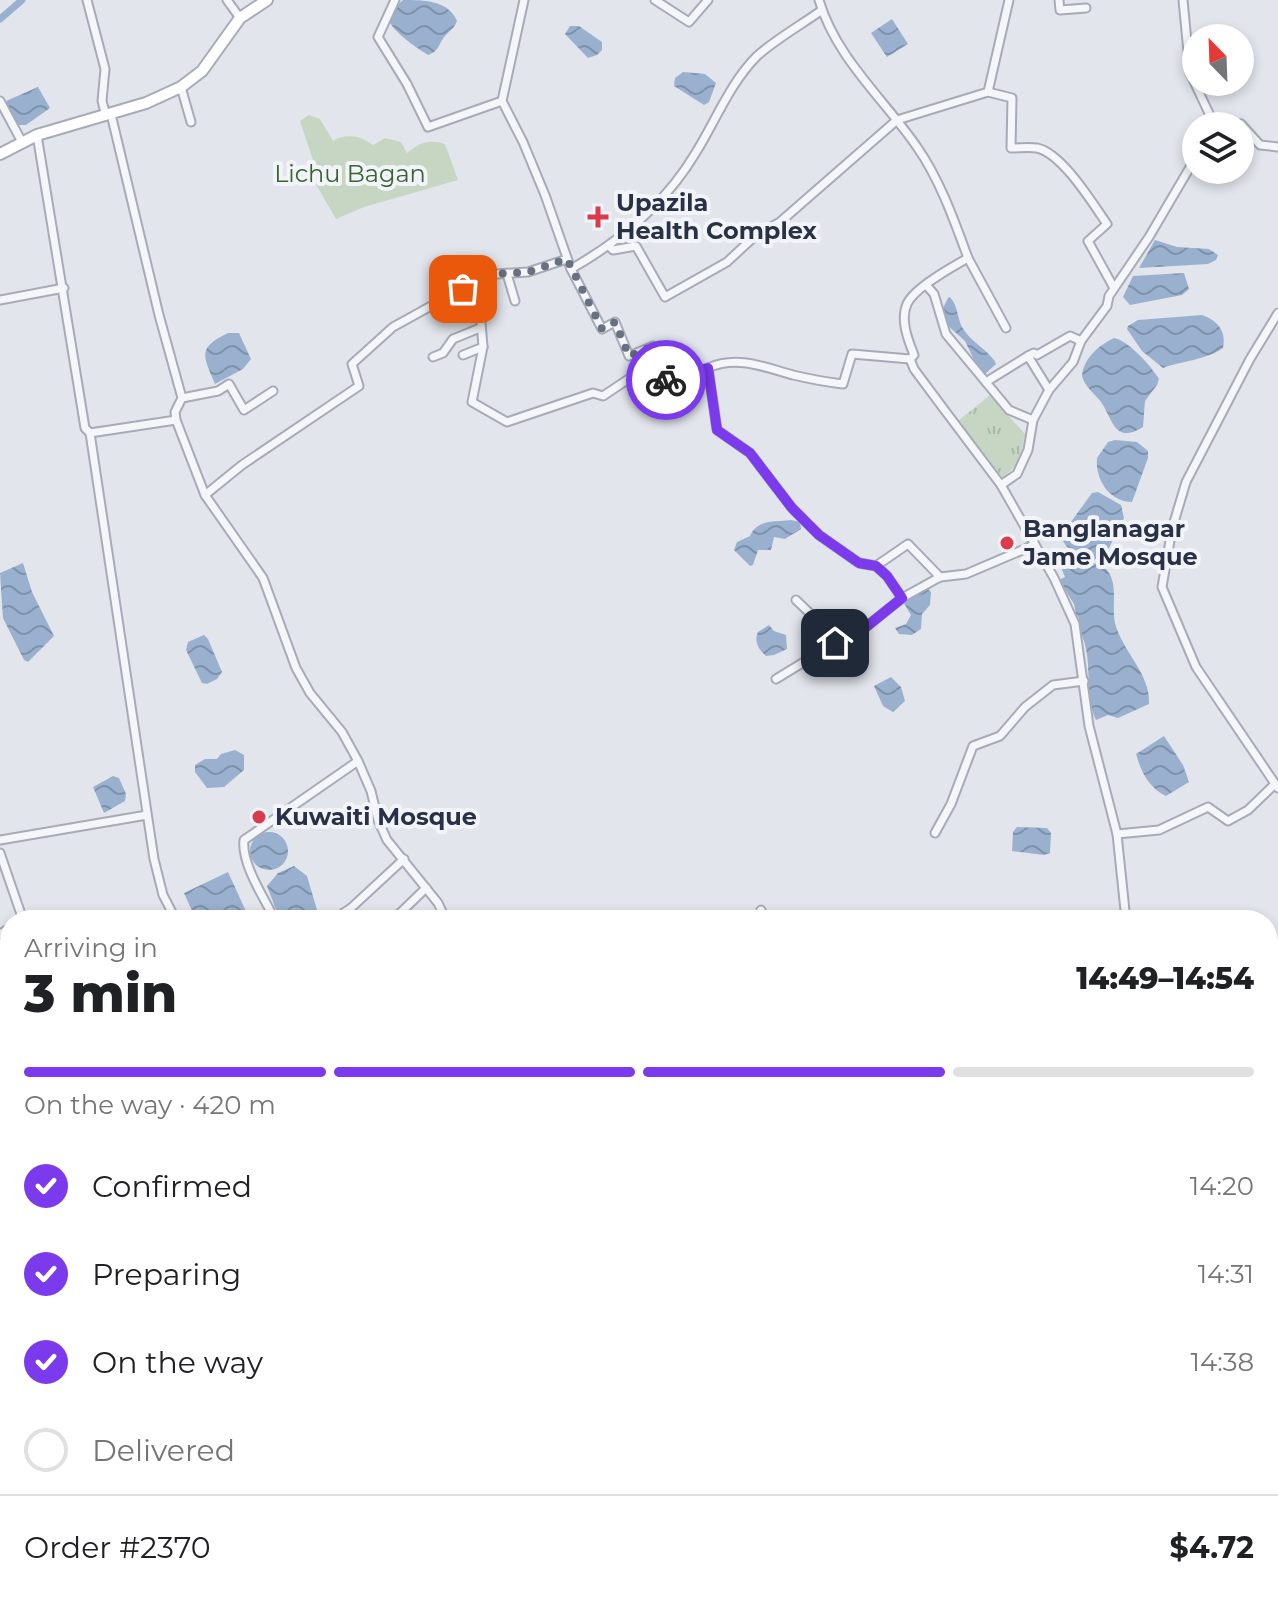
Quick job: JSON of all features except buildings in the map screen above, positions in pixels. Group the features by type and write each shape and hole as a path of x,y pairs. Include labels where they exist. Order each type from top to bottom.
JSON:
{"main road":[{"path":"0,154 37,135 146,103 181,87 202,71 240,18 267,0"}],"street":[{"path":"87,0 105,69 102,101 182,398 175,412 176,420 205,495 263,578 296,668 310,693 342,732 358,761 387,840 441,910"},
{"path":"227,0 240,18"},
{"path":"395,0 378,37 407,84 428,127 502,101"},
{"path":"524,0 502,101 540,182 571,269 602,329 615,322 629,356 653,346 661,381"},
{"path":"655,0 689,22 708,0"},
{"path":"819,0 858,75 919,149 943,194 968,258 1006,328"},
{"path":"988,92 1009,0"},
{"path":"1059,0 1060,10 1086,8"},
{"path":"1183,0 1190,73 1208,112"},
{"path":"571,269 610,247 669,191 694,156 720,108 757,56 822,10"},
{"path":"181,87 191,122"},
{"path":"610,247 613,250 636,246 665,297 670,296 727,262 755,236 780,222 897,120 988,92 1012,98 1011,148 1038,148 1050,154 1079,185 1107,224 1088,241 1114,288"},
{"path":"0,101 22,142"},
{"path":"37,135 85,428 90,433 147,815 163,895 171,910"},
{"path":"1254,138 1260,145 1278,147"},
{"path":"1001,485 1017,474 1028,450 1033,420 1049,390 1073,362 1081,341 1107,306 1114,288 1182,181"},
{"path":"910,359 914,355 904,318 907,303 926,285 968,258"},
{"path":"205,495 242,465 359,386 352,364 374,342 416,313 478,280 496,274 528,272 567,259"},
{"path":"507,274 515,301"},
{"path":"478,280 483,347 472,402 507,422 593,393 603,396 630,378 644,390 661,381 723,362 750,363 843,384 852,354 910,359"},
{"path":"926,285 934,294 946,334 1009,410 1033,420"},
{"path":"0,300 64,288"},
{"path":"448,311 458,314 480,310"},
{"path":"1117,834 1159,830 1208,807 1228,821 1248,810 1276,786 1196,667 1162,587 1172,529 1186,482 1250,359 1278,313"},
{"path":"433,357 443,353 453,339 480,328"},
{"path":"986,382 1028,356 1037,355 1070,336 1081,341"},
{"path":"463,355 483,347"},
{"path":"1028,356 1049,390"},
{"path":"910,359 928,389 1001,485 1054,578 1075,624 1089,726 1117,834 1125,910"},
{"path":"708,368 717,430 750,453 792,508 819,535 859,563 876,566 902,598"},
{"path":"182,398 218,391 229,384 244,410 273,391"},
{"path":"90,433 176,420"},
{"path":"876,566 908,544 940,577"},
{"path":"776,679 866,627 902,598 940,577 966,574 1034,545"},
{"path":"796,600 822,625 835,643"},
{"path":"935,833 951,804 973,746 1000,736 1025,707 1053,685 1084,681"},
{"path":"269,910 252,876 242,846 244,840 358,761"},
{"path":"0,840 147,815"},
{"path":"0,853 20,910"},
{"path":"348,910 404,859"},
{"path":"403,910 426,888"}],"green space":[{"name":"Lichu Bagan","path":"309,115 320,119 333,141 353,137 373,145 385,138 401,142 407,153 425,142 445,144 458,180 364,207 336,219 314,181 313,160 300,121"},
{"path":"990,395 1025,434 1019,462 1003,478 958,421"}],"water":[{"path":"403,0 441,5 457,21 437,49 428,55 412,45 390,23 395,8"},
{"path":"892,19 908,44 887,57 871,33"},
{"path":"570,26 579,26 602,42 602,50 588,58 565,34"},
{"path":"683,72 705,74 716,83 709,102 704,105 674,86 675,78"},
{"path":"38,87 50,108 26,125 15,125 6,101"},
{"path":"1155,240 1177,247 1209,249 1218,255 1208,264 1139,268"},
{"path":"1184,273 1189,289 1182,295 1130,305 1123,297 1133,276"},
{"path":"950,297 965,332 996,364 985,374 976,364 965,341 946,324 942,310"},
{"path":"1202,315 1220,327 1224,336 1223,348 1202,358 1163,368 1142,351 1127,329 1138,320"},
{"path":"228,333 239,333 251,359 243,369 215,384 205,353 211,343"},
{"path":"1114,338 1133,349 1159,379 1145,401 1143,427 1133,432 1126,433 1116,428 1082,376 1085,364 1093,353"},
{"path":"1108,442 1137,442 1148,451 1132,502 1110,494 1098,474 1097,458"},
{"path":"1098,492 1121,505 1124,518 1105,556 1093,560 1067,547 1060,537 1092,493"},
{"path":"791,520 800,522 801,529 785,539 774,537 771,550 758,550 753,565 750,566 734,550 737,542 750,536 762,524"},
{"path":"1057,550 1107,569 1113,583 1115,623 1146,683 1149,704 1118,718 1108,715 1096,720 1090,703 1085,644 1074,604 1059,580 1065,577 1055,553"},
{"path":"23,563 32,592 54,636 28,662 24,660 3,618 0,573"},
{"path":"927,587 931,592 930,605 922,614 921,629 912,635 899,634 895,628 906,624 911,615 902,600"},
{"path":"769,625 774,631 786,635 787,649 766,656 756,639 758,632"},
{"path":"204,635 222,672 207,684 202,683 186,650 188,642"},
{"path":"891,677 901,687 905,701 893,712 883,706 874,686"},
{"path":"1164,736 1183,765 1189,782 1166,796 1146,779 1136,754"},
{"path":"235,750 244,755 244,770 224,787 207,788 195,772 195,765"},
{"path":"113,776 119,778 126,794 125,801 104,813 93,787"},
{"path":"1017,827 1047,828 1051,833 1050,853 1012,851 1013,832"},
{"path":"269,832 282,838 288,851 282,864 269,870 256,864 250,851 256,838"},
{"path":"294,866 307,876 317,910 276,910 267,886 278,873"},
{"path":"228,872 245,910 192,910 184,893"}],"waterway":[{"path":"0,19 22,0"}],"way so far":[{"path":"463,289 496,274 528,272 567,259 602,329 615,322 629,356 653,346 661,381 666,380"}],"place":[{"name":"Upazila Health Complex","path":"598,217"},
{"name":"Banglanagar Jame Mosque","path":"1007,543"},
{"name":"Kuwaiti Mosque","path":"259,817"}],"route":[{"path":"666,380 708,368 717,430 750,453 792,508 819,535 859,563 876,566 902,598 866,627 835,643"}]}
